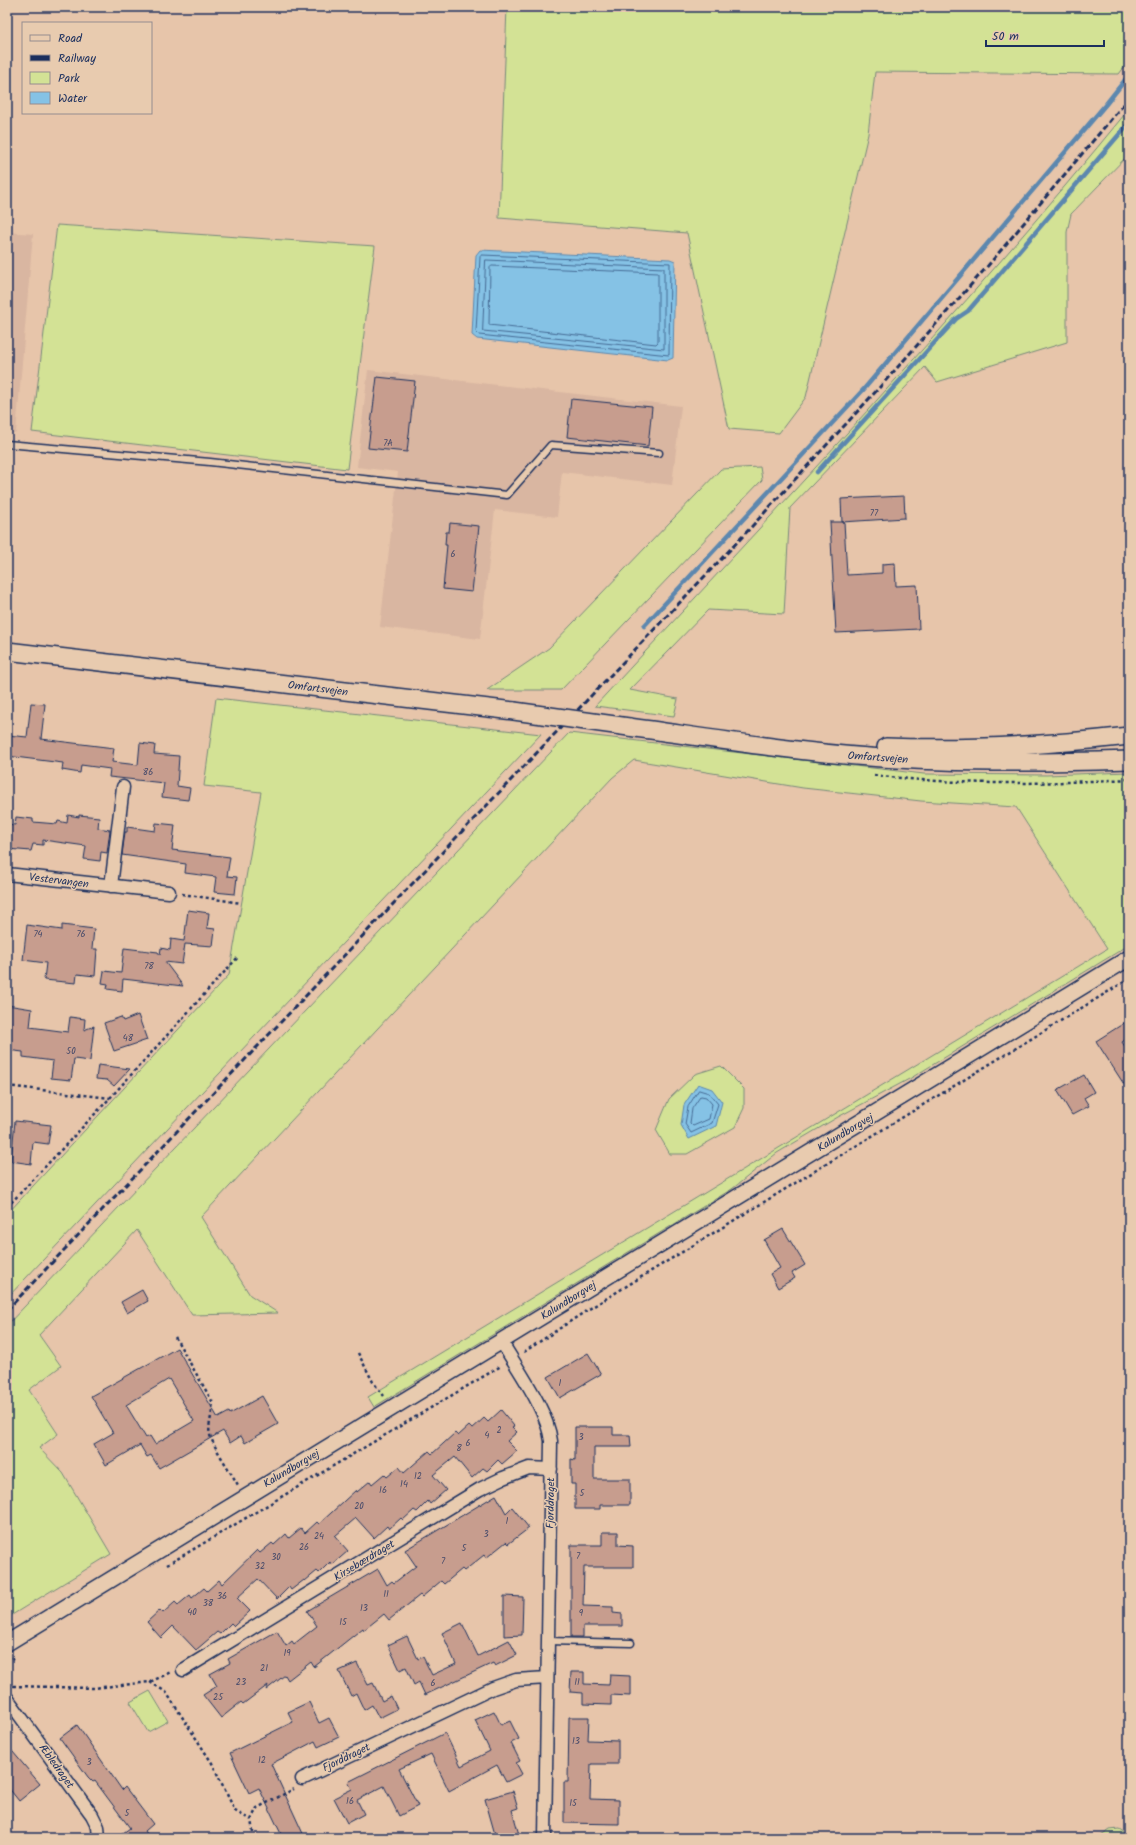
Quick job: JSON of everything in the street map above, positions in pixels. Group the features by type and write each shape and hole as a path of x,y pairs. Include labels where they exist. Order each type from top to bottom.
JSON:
{"main road":[{"name":"Omfartsvejen","path":"7,651 514,711 750,744 868,757 979,762 1129,760"},
{"name":"Omfartsvejen","path":"629,727 801,741 902,747 952,748 1034,744 1129,736"}],"street":[{"path":"111,886 123,788"},
{"name":"Vestervangen","path":"7,874 169,892"},
{"name":"Kalundborgvej","path":"7,1643 392,1406 1129,958"},
{"name":"Fjorddraget","path":"501,1341 546,1421 551,1441 545,1838"},
{"name":"Kirsebærdraget","path":"183,1670 480,1489 529,1468 551,1469"},
{"name":"Fjorddraget","path":"302,1779 493,1688 516,1680 547,1678"},
{"name":"Æbledraget","path":"7,1698 92,1815 98,1827 99,1838"}],"lane":[{"path":"7,444 210,462 507,495 551,445 659,453"},
{"path":"547,1641 632,1643"}],"path":[{"path":"169,892 241,903"},
{"path":"7,1207 110,1098 239,956"},
{"path":"163,1568 512,1360 589,1309 1129,979"},
{"path":"7,1086 110,1098"},
{"path":"175,1337 212,1401 214,1410 209,1425 210,1436 245,1496"},
{"path":"358,1353 373,1382 392,1406"},
{"path":"7,1662 14,1658"},
{"path":"7,1688 14,1685 94,1688 150,1682 175,1669 183,1670"},
{"path":"150,1682 166,1692 212,1763 235,1810 252,1820"},
{"path":"254,1838 252,1820 257,1808 298,1787 302,1779"}],"shaded area":[{"path":"7,232 33,234 16,433 7,432"},
{"path":"368,370 681,406 672,485 562,472 557,517 495,510 480,639 380,627 398,472 357,467"}],"green space":[{"path":"507,7 1129,7 1129,61 1119,74 875,72 868,134 806,397 779,433 729,429 687,233 499,218"},
{"path":"1129,109 1129,154 1071,214 1067,232 1067,342 937,382 925,367 790,508 784,614 708,610 630,690 678,699 674,716 595,706 866,412 1000,262"},
{"path":"57,225 375,246 347,469 32,432"},
{"path":"760,467 762,480 561,690 487,690 549,648 721,469"},
{"path":"216,698 541,734 7,1298 7,1214 229,975 261,792 204,786"},
{"path":"569,733 924,774 1046,775 1129,772 1129,945 911,1078 838,1117 777,1153 732,1189 374,1407 368,1397 1107,949 1016,807 921,801 803,788 634,760 612,778 201,1217 250,1295 278,1313 192,1315 137,1230 39,1335 61,1366 29,1390 58,1434 39,1448 63,1473 111,1554 7,1618 7,1325"},
{"path":"721,1066 744,1089 744,1108 735,1127 687,1154 670,1154 656,1130 669,1099 695,1074"},
{"path":"150,1691 168,1721 148,1732 130,1702"},
{"path":"1119,1829 1129,1835 1129,1838 1098,1838 1110,1830"}],"water":[{"path":"480,250 670,259 675,261 673,358 668,360 477,339 472,335 476,255"},
{"path":"698,1084 712,1089 722,1102 716,1126 689,1139 681,1125 684,1105"}],"building":[{"path":"377,377 415,381 407,452 368,448"},
{"path":"571,399 652,407 648,446 567,437"},
{"path":"904,496 905,518 842,522 841,499"},
{"path":"830,522 844,522 847,575 882,573 882,564 895,563 896,586 917,585 919,629 836,633"},
{"path":"450,523 479,526 472,592 443,589 447,545 445,545 446,532 449,532"},
{"path":"31,703 45,704 41,739 114,748 112,762 138,765 140,743 155,745 154,754 179,756 177,786 190,788 188,800 162,797 164,783 109,777 110,769 81,765 80,773 62,770 63,763 7,756 7,735 27,737"},
{"path":"68,815 79,817 79,815 99,817 98,828 110,830 107,853 101,852 100,861 84,859 86,846 43,840 43,845 33,844 31,851 7,849 7,824 15,825 16,817 33,819 33,822 57,824 58,821 67,823"},
{"path":"156,823 175,825 172,850 230,857 227,876 237,877 235,894 214,892 216,877 185,873 186,864 122,855 127,827 155,831"},
{"path":"188,910 209,913 207,928 215,929 213,946 185,944 182,964 165,962 183,986 123,979 122,991 107,989 108,984 102,983 104,971 121,973 124,948 158,952 160,955 161,948 170,950 171,939 184,941"},
{"path":"27,925 62,930 62,925 94,929 92,949 97,949 95,976 77,974 76,983 44,980 46,963 23,960"},
{"path":"7,1005 32,1009 30,1027 68,1032 70,1017 85,1019 84,1030 94,1026 90,1061 74,1059 71,1080 51,1078 53,1061 23,1057 23,1052 7,1050 10,1021 7,1020"},
{"path":"138,1015 147,1040 114,1051 104,1023 121,1017 123,1021"},
{"path":"1129,1020 1129,1037 1122,1042 1129,1053 1129,1092 1096,1041"},
{"path":"98,1065 130,1069 114,1086 107,1080 96,1079"},
{"path":"1084,1075 1094,1092 1084,1098 1089,1106 1072,1115 1057,1090"},
{"path":"15,1121 51,1125 48,1144 33,1142 31,1164 11,1161"},
{"path":"783,1229 805,1265 792,1273 795,1278 778,1288 770,1274 780,1268 764,1240"},
{"path":"142,1290 148,1301 127,1313 121,1302"},
{"path":"177,1348 218,1418 229,1412 230,1414 262,1396 278,1424 245,1443 241,1436 230,1443 223,1431 159,1468 151,1455 147,1457 140,1445 106,1465 94,1444 113,1433 91,1396","holes":["169,1379 194,1421 155,1444 150,1436 146,1438 126,1405"]},
{"path":"588,1353 601,1374 560,1398 548,1377"},
{"path":"501,1410 517,1432 507,1441 517,1451 502,1464 498,1460 487,1471 483,1468 472,1478 455,1457 433,1475 446,1490 430,1504 428,1501 417,1512 414,1510 403,1520 401,1518 389,1529 387,1526 374,1538 356,1518 335,1536 348,1551 332,1565 330,1562 319,1573 317,1571 291,1590 289,1587 277,1599 258,1579 237,1598 250,1611 234,1626 231,1623 220,1634 217,1632 196,1650 173,1626 161,1638 147,1622 160,1610 163,1613 175,1602 178,1605 190,1595 192,1598 204,1588 207,1591 219,1580 222,1584 257,1550 260,1553 272,1543 274,1545 286,1534 289,1538 301,1528 305,1533 317,1522 319,1524 356,1490 357,1492 370,1481 372,1484 384,1474 387,1477 399,1467 404,1473 429,1451 432,1454 455,1433 458,1436 469,1426 472,1429 484,1418 488,1422"},
{"path":"575,1427 613,1427 613,1435 630,1435 631,1447 594,1447 594,1479 630,1479 630,1505 600,1505 600,1509 575,1509 575,1484 571,1484 571,1459 575,1460"},
{"path":"496,1495 506,1513 512,1507 529,1528 508,1544 506,1542 486,1558 484,1555 464,1571 462,1569 444,1584 441,1581 422,1597 420,1595 389,1620 384,1614 364,1630 363,1628 314,1667 311,1662 288,1680 285,1675 266,1690 268,1685 243,1704 241,1702 221,1718 203,1695 217,1686 210,1674 230,1663 228,1659 277,1631 286,1646 292,1641 294,1644 317,1626 307,1611 378,1569 387,1585 392,1581 394,1583 416,1566 405,1550"},
{"path":"602,1532 618,1532 618,1545 633,1546 633,1567 584,1567 583,1606 613,1607 613,1613 622,1614 622,1626 583,1626 583,1637 571,1637 571,1545 602,1545"},
{"path":"504,1596 523,1597 522,1635 504,1636"},
{"path":"462,1623 478,1656 509,1640 517,1655 495,1666 493,1663 425,1695 419,1682 414,1685 406,1667 400,1670 388,1645 407,1636 418,1659 423,1657 432,1675 456,1664 442,1633"},
{"path":"357,1663 368,1685 373,1683 382,1701 391,1696 397,1709 379,1718 372,1705 364,1710 356,1693 351,1696 339,1671"},
{"path":"571,1672 584,1672 584,1684 609,1685 610,1675 630,1676 630,1696 611,1695 611,1705 583,1704 583,1693 570,1692"},
{"path":"309,1702 319,1723 329,1718 339,1737 318,1747 315,1741 271,1764 305,1838 283,1838 259,1788 249,1793 230,1753 293,1722 288,1712"},
{"path":"494,1711 501,1725 510,1721 519,1739 511,1743 520,1761 516,1763 522,1774 506,1782 497,1765 449,1791 431,1754 399,1769 418,1806 399,1816 384,1786 357,1800 364,1814 347,1823 334,1798 352,1789 348,1782 445,1733 461,1766 490,1751 475,1720"},
{"path":"569,1717 589,1717 588,1740 618,1741 618,1764 591,1764 590,1799 619,1800 619,1824 564,1823 564,1782 568,1782"},
{"path":"77,1725 122,1790 125,1787 153,1824 145,1831 150,1838 116,1838 130,1828 95,1781 93,1782 88,1777 60,1738"},
{"path":"7,1745 40,1784 19,1801 7,1786"},
{"path":"513,1791 518,1808 512,1810 520,1838 496,1838 485,1799"}],"waterway":[{"path":"644,626 864,389 1129,75"},
{"path":"817,472 956,319 968,311 1129,123"}],"railway":[{"path":"7,1310 743,536 879,388 986,268 1129,98"}]}
